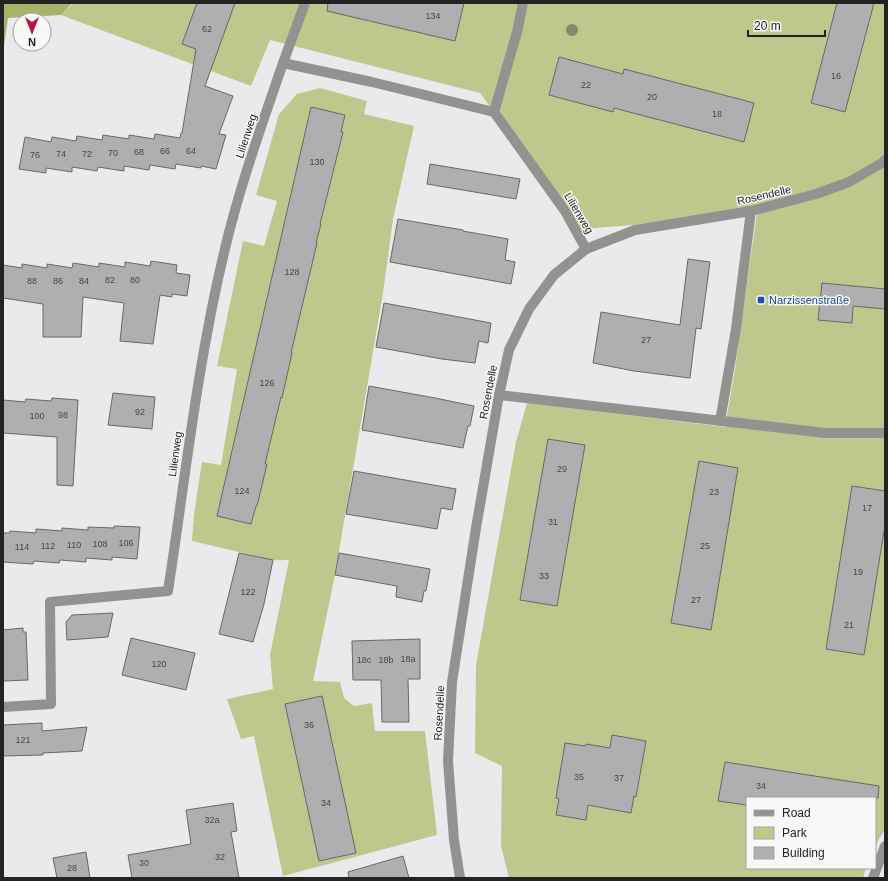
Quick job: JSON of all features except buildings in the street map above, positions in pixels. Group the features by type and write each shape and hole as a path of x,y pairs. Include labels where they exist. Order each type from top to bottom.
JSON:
{"street":[{"name":"Lilienweg","path":"3,707 51,704 50,602 168,591 201,364 220,270 242,186 305,3"},
{"path":"284,63 372,82 494,112 517,32 523,3"},
{"name":"Lilienweg","path":"494,112 565,211 586,249"},
{"name":"Rosendelle","path":"460,878 454,840 448,761 452,682 476,528 499,395 509,350 529,309 554,275 586,249 635,230 751,211 816,194 849,182 885,160"},
{"path":"720,421 737,322 751,211"},
{"path":"499,395 825,433 885,434"},
{"path":"873,878 885,846"}],"green space":[{"path":"3,3 72,3 61,15 52,16 52,12 12,12 12,18 8,18 3,53"},
{"path":"73,3 885,3 885,829 876,844 876,797 746,797 746,869 866,869 863,878 509,878 501,846 502,766 475,753 476,665 516,442 527,403 725,427 735,369 758,206 633,225 580,229 480,93 270,40 251,86 61,15"},
{"path":"320,88 367,101 364,114 414,126 393,219 383,293 335,575 313,681 340,682 344,698 354,706 372,703 375,731 425,731 437,835 283,876 254,736 241,739 227,699 273,689 270,655 289,560 273,560 192,541 194,514 202,462 221,465 237,369 217,366 243,241 264,246 277,201 256,195 279,114 297,94"}],"place":[{"name":"Narzissenstraße","path":"761,300"}]}
